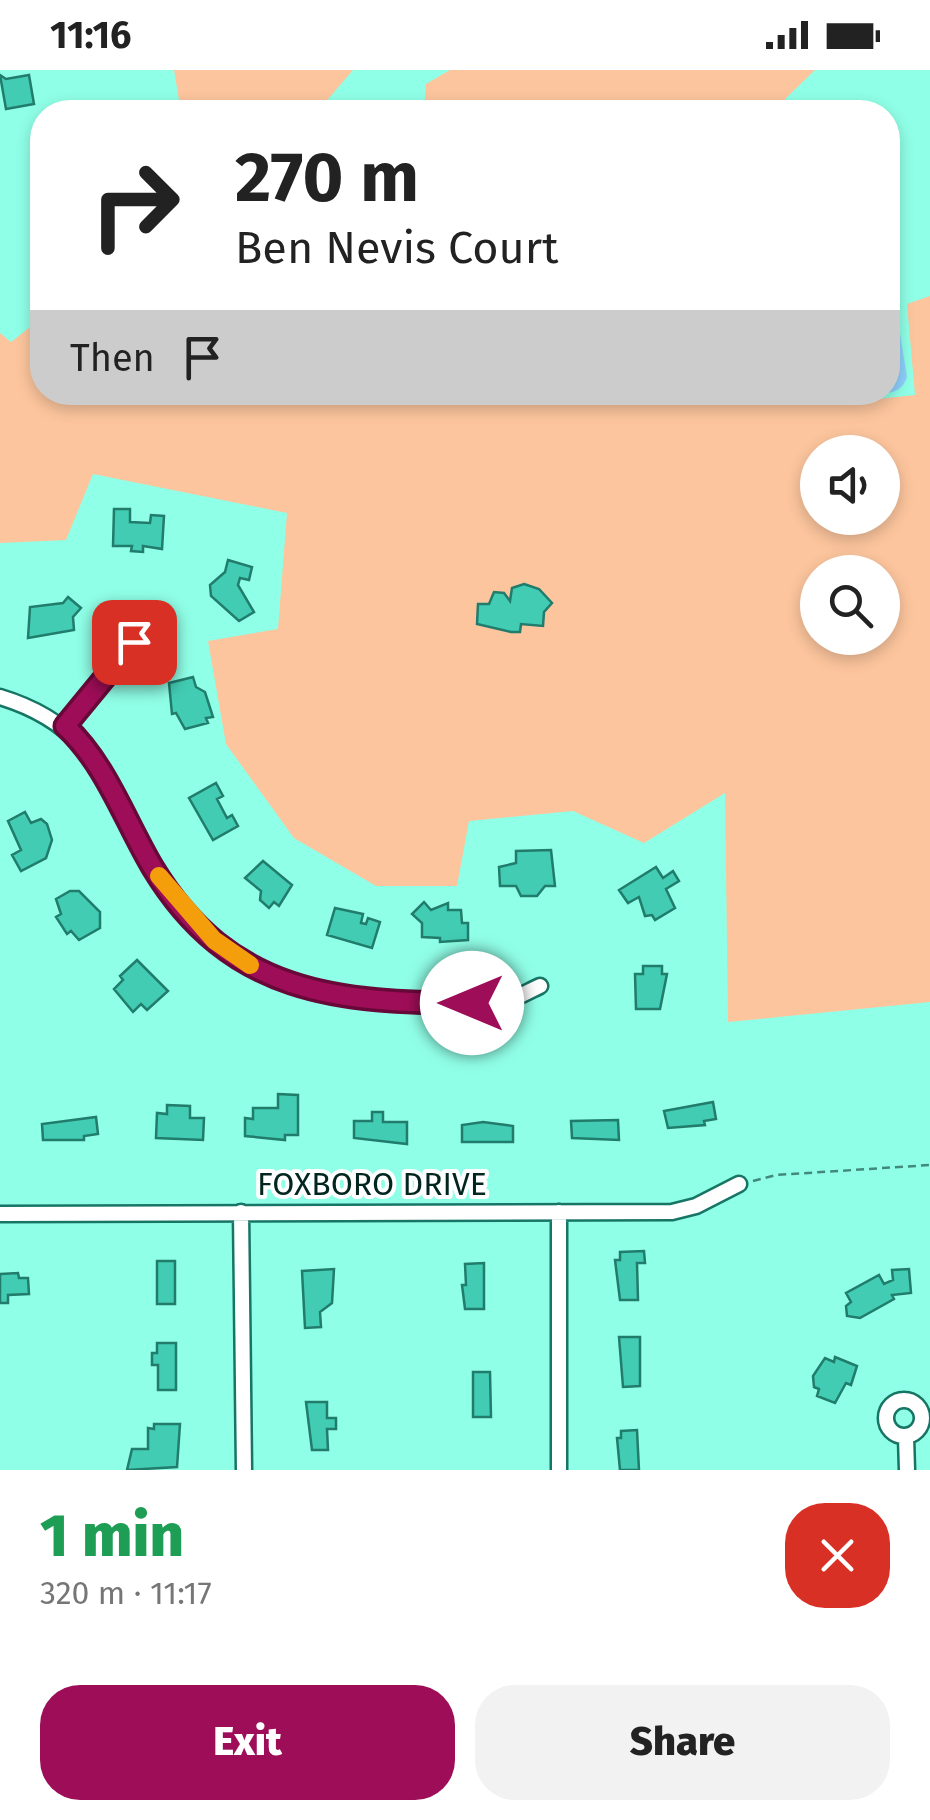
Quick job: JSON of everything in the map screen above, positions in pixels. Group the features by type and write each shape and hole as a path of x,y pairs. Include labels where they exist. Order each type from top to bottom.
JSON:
{"street":[{"path":"65,726 134,642"},
{"path":"0,697 34,707 65,726 92,758 155,871 181,907 214,940 257,970 334,998 396,1003 503,1003 540,986"},
{"name":"FOXBORO DRIVE","path":"0,1214 672,1212 696,1206 739,1184"},
{"path":"242,1212 244,1470"},
{"path":"559,1212 559,1470"},
{"path":"906,1437 907,1470"}],"path":[{"path":"739,1184 776,1175 930,1165"}],"shaded area":[{"path":"174,70 353,70 327,100 179,100"},
{"path":"450,70 815,70 785,100 425,100 426,84"},
{"path":"930,296 930,1002 728,1022 725,793 644,843 573,811 469,821 457,886 376,886 294,838 226,744 208,641 278,629 287,513 93,474 66,540 0,543 0,333 11,342 30,327 30,405 900,405 900,397 915,395 907,304"}],"water":[{"path":"900,333 907,377 900,388"}],"building":[{"path":"0,75 6,79 29,75 33,100 30,105 6,109"},
{"path":"114,509 130,509 130,522 150,523 151,515 164,516 162,549 143,546 143,552 131,551 132,546 113,546"},
{"path":"228,560 252,567 249,580 240,578 238,585 254,612 239,621 211,596 210,585 225,572"},
{"path":"524,584 539,589 552,603 544,612 543,626 521,624 520,632 511,632 477,624 478,604 489,604 494,592 504,593 510,601 512,588"},
{"path":"68,597 81,608 73,617 74,630 28,638 30,607 63,603"},
{"path":"193,677 196,687 205,692 213,717 206,718 208,723 185,729 176,713 172,714 169,683"},
{"path":"216,783 223,796 217,799 227,818 232,815 238,826 213,840 189,798"},
{"path":"25,812 31,823 41,819 47,824 52,840 46,858 21,871 12,855 21,850 8,821"},
{"path":"551,850 555,886 545,886 537,896 521,896 516,886 500,886 499,867 516,863 516,851"},
{"path":"263,861 292,885 279,906 274,902 269,908 260,900 261,891 245,878"},
{"path":"656,867 663,878 673,871 679,881 666,889 675,908 655,920 652,915 645,916 639,897 628,903 619,890"},
{"path":"79,891 100,912 100,928 79,940 71,931 67,934 56,917 61,914 56,899"},
{"path":"424,902 431,910 448,903 448,910 461,910 462,923 468,923 468,940 440,942 440,938 422,937 422,923 412,914"},
{"path":"335,908 363,914 361,923 366,924 368,918 380,922 372,948 327,935"},
{"path":"137,960 168,991 147,1010 141,1004 133,1012 114,989 123,980 120,976"},
{"path":"643,966 662,966 662,974 667,974 660,1009 636,1009 635,974 643,974"},
{"path":"278,1094 298,1095 298,1135 285,1135 285,1140 245,1136 245,1118 253,1119 253,1108 278,1108"},
{"path":"713,1102 716,1119 704,1121 705,1125 668,1128 664,1111"},
{"path":"167,1105 190,1106 190,1118 204,1118 203,1140 156,1138 157,1113 167,1114"},
{"path":"372,1112 383,1112 383,1122 407,1122 407,1144 354,1138 354,1121 372,1121"},
{"path":"96,1117 98,1134 84,1136 84,1140 43,1140 42,1124"},
{"path":"618,1120 619,1140 572,1138 571,1121"},
{"path":"483,1122 513,1126 513,1142 462,1142 462,1125"},
{"path":"644,1251 645,1263 637,1263 638,1300 620,1300 615,1260 620,1260 620,1252"},
{"path":"157,1261 175,1261 175,1304 157,1304"},
{"path":"484,1263 484,1309 465,1309 465,1264"},
{"path":"334,1269 332,1303 320,1312 321,1327 305,1328 302,1271"},
{"path":"909,1269 911,1293 892,1295 894,1299 860,1318 847,1316 846,1306 851,1302 846,1293 879,1275 884,1284 893,1280 892,1270"},
{"path":"18,1273 19,1278 28,1278 29,1294 8,1295 8,1303 0,1303 0,1274"},
{"path":"619,1337 640,1337 640,1386 623,1387"},
{"path":"157,1343 176,1343 176,1390 158,1390 158,1365 152,1365"},
{"path":"835,1357 857,1366 851,1385 846,1383 835,1403 817,1396 819,1389 814,1387 813,1376 825,1358 834,1362"},
{"path":"473,1372 490,1372 491,1417 473,1417"},
{"path":"306,1402 327,1402 327,1418 336,1418 336,1429 327,1429 328,1450 312,1450"},
{"path":"154,1424 180,1424 177,1467 127,1470 132,1449 148,1449 148,1428 154,1429"},
{"path":"637,1430 639,1470 620,1470 617,1438 621,1438 621,1431"}],"slow traffic":[{"path":"159,876 181,907 214,940 250,965"}],"route":[{"path":"134,642 65,726 92,758 155,871 181,907 214,940 257,970 334,998 472,1003"}]}
